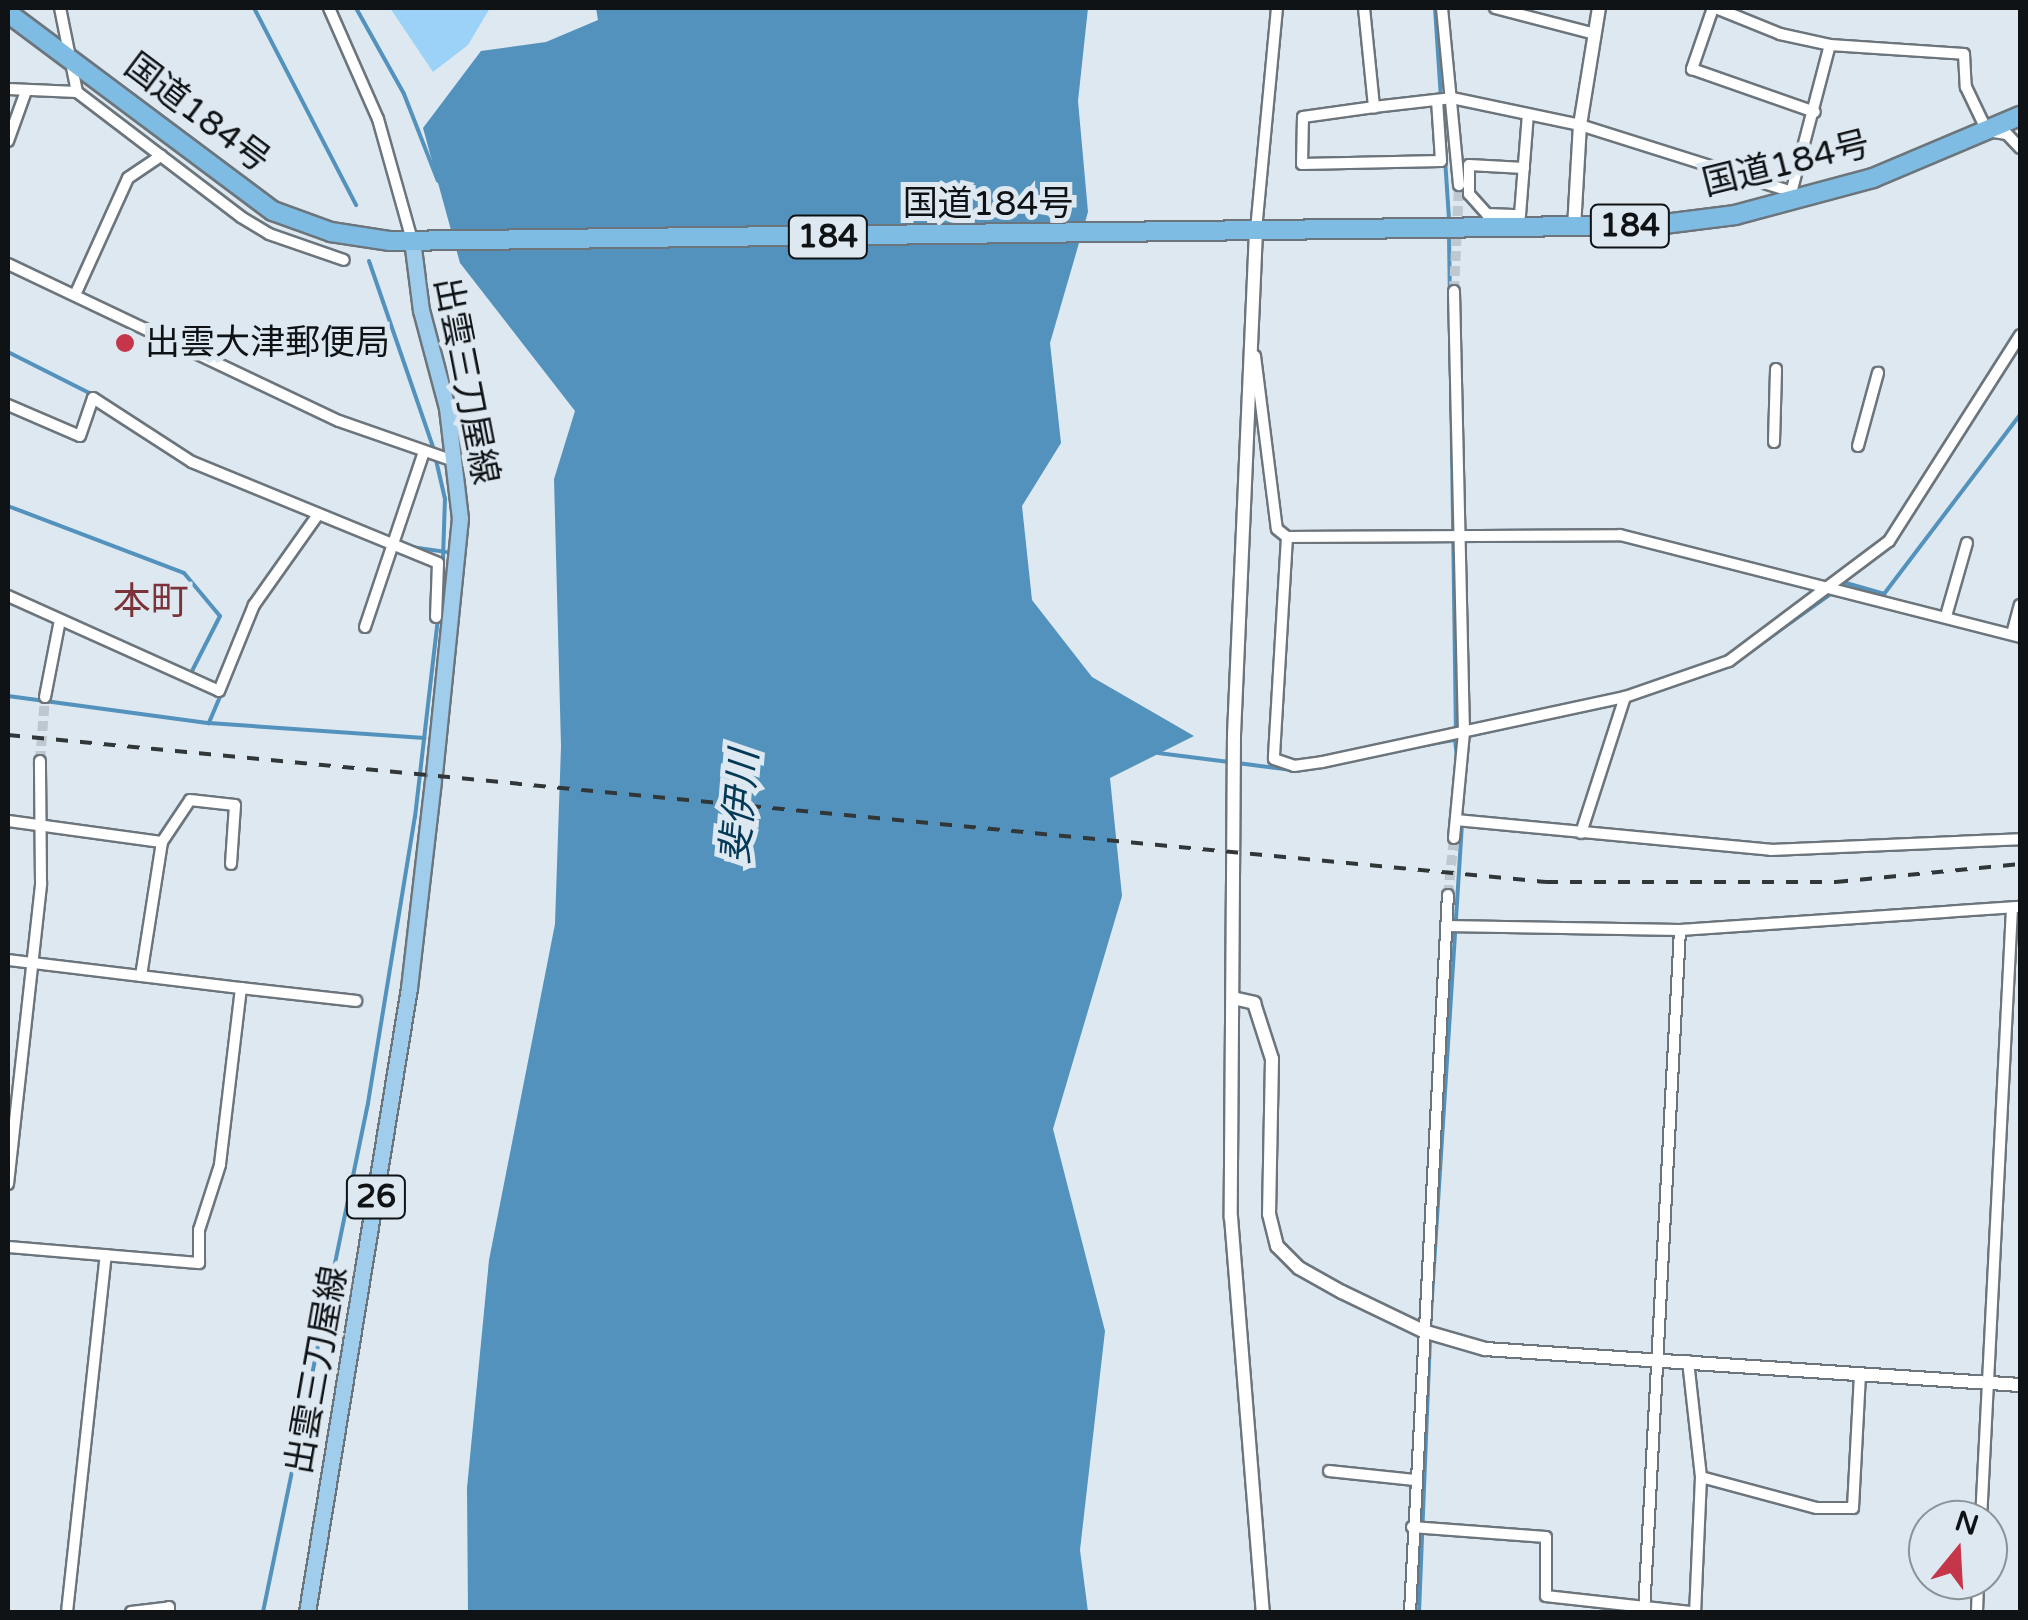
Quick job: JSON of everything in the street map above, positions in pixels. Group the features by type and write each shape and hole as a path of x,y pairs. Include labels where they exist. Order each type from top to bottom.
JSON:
{"highway":[{"name":"国道184号","path":"8,14 71,57 273,211 331,232 412,240 1221,234 1656,226 1873,178 2020,116"}],"main road":[{"name":"出雲三刀屋線","path":"307,1612 409,988 458,559 456,461 421,310 412,240"}],"street":[{"path":"60,8 77,92"},
{"path":"329,8 378,119 412,240"},
{"path":"1263,1612 1230,1217 1234,735 1256,231 1277,8"},
{"path":"1364,8 1374,107"},
{"path":"1442,8 1458,185"},
{"path":"1495,8 1592,33"},
{"path":"1574,228 1580,125 1599,8"},
{"path":"1814,112 1692,70 1714,8 1780,34 1830,45 1964,54 1966,87 1988,132 2007,134 2020,148"},
{"path":"1437,100 1441,161 1302,164 1303,118 1374,107 1452,98 1580,125 1790,198 1830,45"},
{"path":"8,89 77,92 269,234 344,260"},
{"path":"8,141 26,91"},
{"path":"1524,168 1469,165 1468,194 1487,214 1520,215 1524,168 1528,114"},
{"path":"75,296 128,178 161,156"},
{"path":"8,264 308,408 456,461"},
{"path":"1454,291 1464,734 1454,838"},
{"path":"1251,325 1277,530 1287,537 1620,534 2016,635 2020,604"},
{"path":"1287,537 1274,759 1294,766 1464,734 1625,697 1729,661 1835,586 1888,541 2020,335"},
{"path":"1774,442 1776,369"},
{"path":"1858,446 1878,373"},
{"path":"8,405 80,436 93,398 192,462 438,563 436,617"},
{"path":"365,626 424,452"},
{"path":"8,596 219,691 254,605 317,516"},
{"path":"1946,616 1967,543"},
{"path":"46,697 60,620"},
{"path":"1581,834 1625,697"},
{"path":"8,1184 32,963 40,761"},
{"path":"141,976 162,842 190,800 236,805 231,864"},
{"path":"1456,820 1771,850 2020,839"},
{"path":"8,821 162,842"},
{"path":"1410,1612 1448,895"},
{"path":"1446,926 1680,930 2016,907 1982,1500"},
{"path":"1644,1611 1680,930"},
{"path":"8,960 356,1000"},
{"path":"8,1247 199,1263 199,1230 220,1165 241,988"},
{"path":"1233,998 1254,1003 1272,1059 1268,1214 1277,1246 1299,1268 1424,1331 1485,1349 2020,1385"},
{"path":"68,1612 106,1256"},
{"path":"1412,1528 1546,1537 1546,1596 1644,1611 1693,1612 1701,1477 1688,1361"},
{"path":"1701,1477 1817,1508 1853,1508 1860,1373"},
{"path":"1328,1472 1415,1480"},
{"path":"131,1612 170,1606 169,1612"}],"shaded area":[{"path":"390,8 490,8 468,45 433,72"}],"water":[{"name":"斐伊川","path":"596,8 1088,8 1078,101 1088,212 1050,343 1061,443 1022,506 1032,600 1092,677 1194,736 1110,778 1122,896 1053,1129 1105,1331 1080,1550 1088,1612 468,1612 467,1488 489,1260 555,924 561,746 554,479 575,411 460,263 423,128 481,51 546,42 598,20"}],"waterway":[{"path":"254,8 356,205"},
{"path":"356,8 404,94 438,181"},
{"path":"1435,8 1449,220"},
{"path":"1449,234 1456,729"},
{"path":"369,261 434,450"},
{"path":"8,352 93,395"},
{"path":"1643,695 1734,663 1846,583 1884,594 2020,415"},
{"path":"436,460 445,498 442,589"},
{"path":"8,506 184,573 220,616 190,675"},
{"path":"411,547 446,552"},
{"path":"263,1612 368,1103 415,817 438,618"},
{"path":"222,692 209,723 424,738"},
{"path":"8,696 209,723"},
{"path":"1468,736 1508,727"},
{"path":"1455,739 1457,759"},
{"path":"1409,748 1459,739"},
{"path":"1158,753 1292,770"},
{"path":"1430,1328 1462,824"},
{"path":"1419,1612 1430,1337"}],"tunnel":[{"path":"1454,291 1459,185"},
{"path":"40,761 45,697"},
{"path":"1448,895 1454,838"}],"railway":[{"path":"8,735 1546,882 1836,882 2020,864"}],"place":[{"name":"出雲大津郵便局","path":"125,343"}],"district":[{"name":"本町","path":"151,603"}]}
